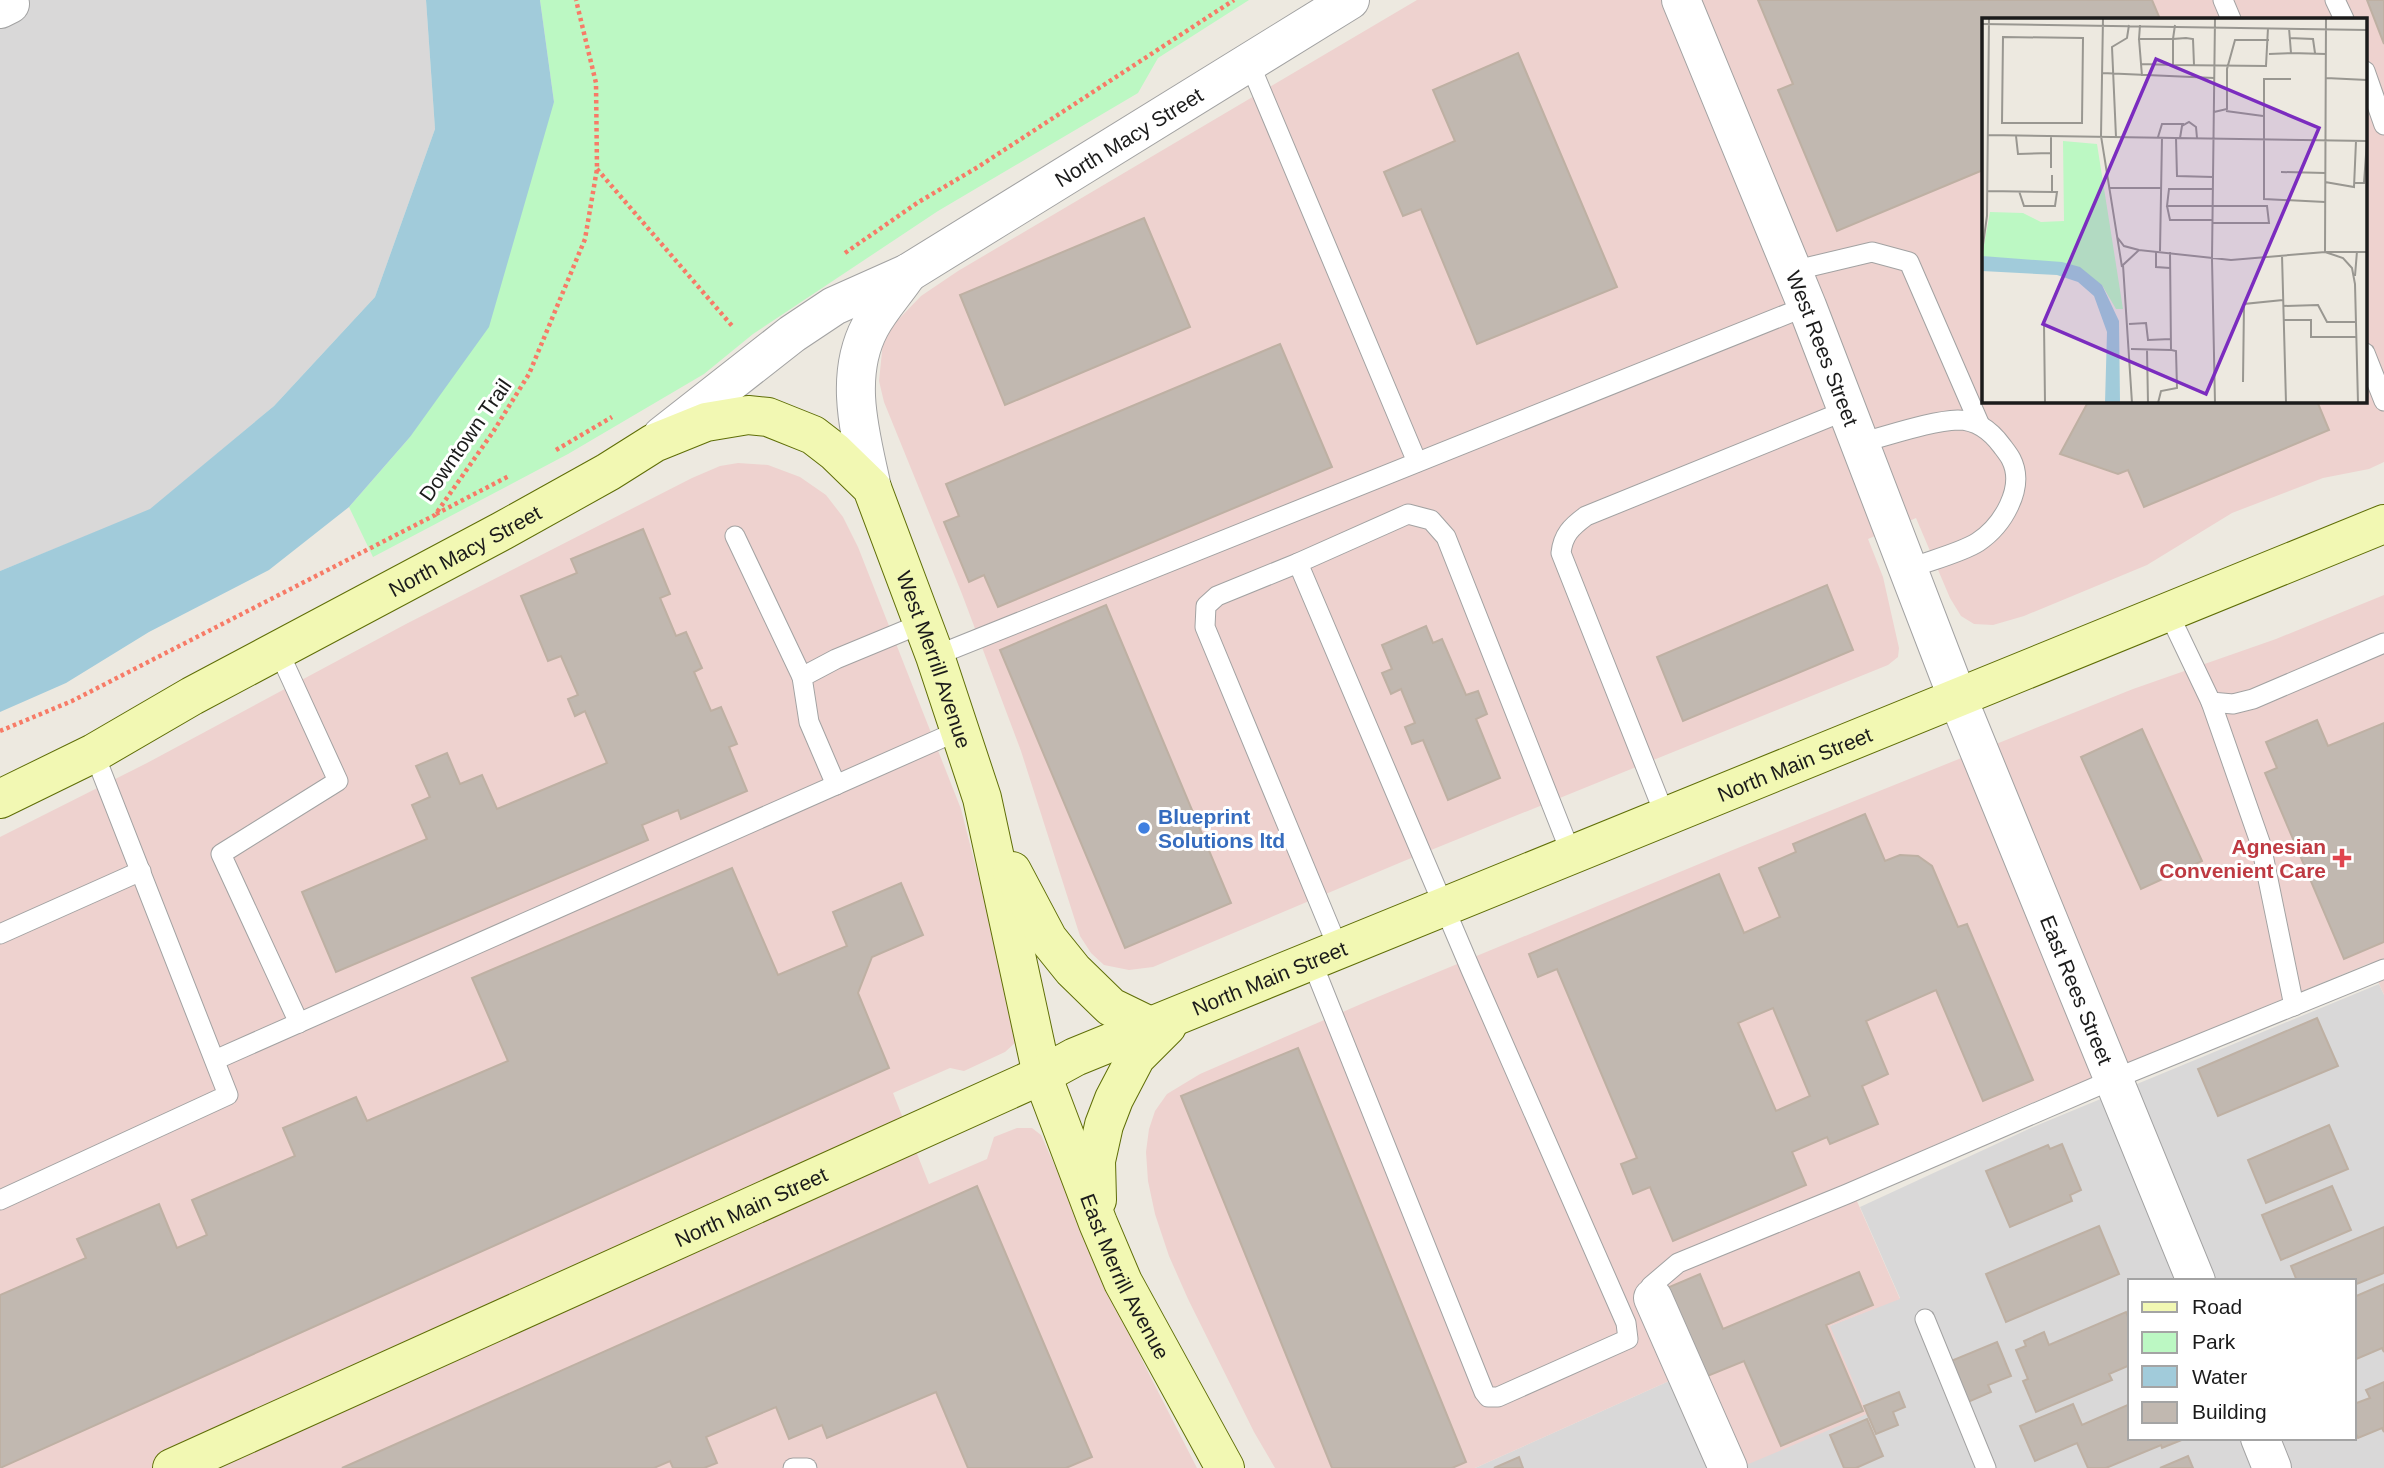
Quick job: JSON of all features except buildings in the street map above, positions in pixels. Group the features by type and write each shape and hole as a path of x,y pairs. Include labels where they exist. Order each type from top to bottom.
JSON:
{"main road":[{"name":"West Merrill Avenue","path":"654,443 720,419 748,415 768,417 818,439 872,488 929,639 982,798 1042,1075"},
{"name":"North Macy Street","path":"0,799 94,753 278,650 502,531 654,443"},
{"name":"North Main Street","path":"172,1468 1042,1075 1075,1057 2384,524"},
{"path":"982,798 1018,885 1048,939 1073,970 1111,1007 1164,1022 1136,1057 1104,1125 1096,1161 1098,1223"},
{"name":"East Merrill Avenue","path":"1042,1075 1123,1282 1225,1468"}],"street":[{"name":"North Macy Street","path":"654,443 792,334 834,306 908,273 1350,0"},
{"name":"West Rees Street","path":"1681,0 1807,306 1958,699"},
{"name":"North Macy Street","path":"872,488 856,414 858,368 870,328 908,273"},
{"name":"East Rees Street","path":"1958,699 2195,1279"},
{"path":"1653,1298 1727,1468"},
{"path":"2261,1440 2272,1468"}],"lane":[{"path":"2224,0 2231,18"},
{"path":"2335,0 2344,18"},
{"path":"1249,62 1417,462"},
{"path":"2366,74 2384,125"},
{"path":"1792,271 1872,252 1909,262 1979,423 1998,440 2013,461 2015,485 2007,512 1992,530 1978,542 1908,569"},
{"path":"802,677 836,659 929,639 1417,462 1807,306"},
{"path":"2366,356 2384,401"},
{"path":"1666,818 1561,553 1563,540 1573,526 1586,516 1853,426 1959,420 1979,423"},
{"path":"1298,563 1626,1323 1628,1339 1498,1397 1488,1397 1205,627 1206,606 1217,596 1408,514 1431,520 1446,537 1572,856"},
{"path":"736,536 802,677 809,722 836,785"},
{"path":"2168,612 2211,702 2261,845 2294,1006"},
{"path":"2211,702 2232,704 2253,699 2384,643"},
{"path":"278,650 338,781 221,854 299,1023"},
{"path":"215,1060 960,730"},
{"path":"0,1200 228,1095 94,753"},
{"path":"0,934 141,871"},
{"path":"1653,1298 1651,1286 1678,1263 1847,1194 2114,1079 2384,969"},
{"path":"1925,1319 1986,1468"},
{"path":"793,1468 807,1468"}],"path":[{"name":"Downtown Trail","path":"0,731 72,701 435,515 493,432 529,374 585,239 597,169 596,83 576,0"},
{"path":"597,169 735,330"}],"shaded area":[{"path":"0,0 426,0 435,129 375,297 274,406 150,510 0,571"},
{"path":"1417,0 2384,0 2384,462 2369,469 2323,478 2232,513 2147,565 2024,616 1993,625 1974,624 1961,616 1950,598 1916,518 1868,539 1883,577 1899,648 1898,657 1888,665 1404,861 1153,967 1129,970 1104,965 1091,953 1080,936 1021,751 962,594 884,402 879,381 883,342 896,322 921,296 958,271"},
{"path":"738,463 768,465 800,477 826,495 843,517 858,547 961,809 1017,1029 1016,1042 1005,1052 964,1071 950,1068 893,1093 929,1184 987,1159 994,1137 1017,1128 1032,1128 1041,1135 1143,1362 1197,1468 0,1468 0,837 147,763 406,624 692,478 720,466"},
{"path":"2384,595 2384,995 2370,963 2010,1112 1849,1183 1900,1299 1830,1326 1867,1414 1739,1468 1678,1377 1475,1468 1275,1468 1254,1432 1188,1299 1169,1256 1155,1214 1148,1181 1146,1152 1155,1111 1167,1094 1200,1074 1368,1001 1745,845 2133,689 2276,639"},
{"path":"2379,984 2384,995 2384,1468 1739,1468 1830,1326 1900,1298 1860,1207 2033,1127"},
{"path":"1678,1377 1718,1468 1475,1468"}],"green space":[{"path":"540,0 1249,0 1158,58 1138,93 938,211 753,334 704,374 568,454 373,557 349,507 410,437 554,102"}],"water":[{"path":"426,0 540,0 554,102 489,327 410,437 349,507 269,570 149,632 66,683 0,712 0,571 150,509 274,406 375,297 435,129"}],"place":[{"name":"Blueprint Solutions ltd","path":"1144,828"},
{"name":"Agnesian Convenient Care","path":"2342,858"}]}
